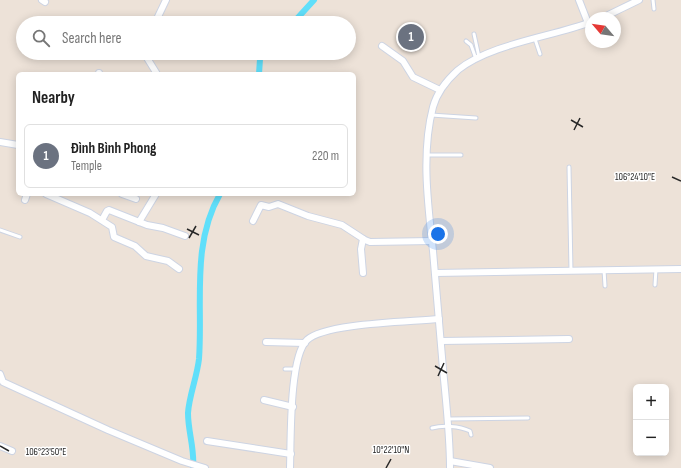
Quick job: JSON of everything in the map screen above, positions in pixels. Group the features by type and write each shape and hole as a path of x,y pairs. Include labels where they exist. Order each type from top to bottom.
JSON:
{"street":[{"path":"158,16 166,0"},
{"path":"579,0 585,13"},
{"path":"614,12 639,0"},
{"path":"450,468 449,427 428,205 428,155 431,115 436,98 440,90 450,78 477,58 585,25"},
{"path":"382,46 403,61 413,77 440,90"},
{"path":"148,60 156,72"},
{"path":"0,142 16,144"},
{"path":"128,196 136,199"},
{"path":"139,222 155,196"},
{"path":"57,197 102,220 113,229 114,237 135,246 146,256 168,260 179,269"},
{"path":"253,221 261,205 269,207 278,204 308,216 342,225 370,242 432,241"},
{"path":"102,220 108,210 139,222 185,236"},
{"path":"363,239 361,249 363,272"},
{"path":"435,273 681,269"},
{"path":"290,468 295,369 305,343 316,334 341,328 439,319"},
{"path":"441,341 569,339"},
{"path":"266,342 305,343"},
{"path":"0,374 2,382 108,430 182,461 205,468"},
{"path":"264,400 293,407"},
{"path":"207,441 291,454"},
{"path":"0,446 12,451"},
{"path":"450,461 490,468"}],"lane":[{"path":"653,0 654,9"},
{"path":"474,34 477,58"},
{"path":"535,40 540,54"},
{"path":"466,41 471,45 477,58"},
{"path":"431,115 476,118"},
{"path":"428,155 461,155"},
{"path":"569,167 571,271"},
{"path":"0,230 20,237"},
{"path":"655,285 656,269"},
{"path":"604,270 605,286"},
{"path":"285,369 295,369"},
{"path":"448,419 528,418"},
{"path":"432,428 441,426 468,430 471,432 471,435"}],"building":[{"path":"405,29 421,40 416,46 400,35"}],"waterway":[{"path":"299,16 314,0"},
{"path":"259,72 260,60"},
{"path":"193,468 193,454 188,413 199,359 200,275 202,254 205,233 211,213 219,196"}],"place":[{"name":"Đình Bình Phong","path":"411,37"}]}
